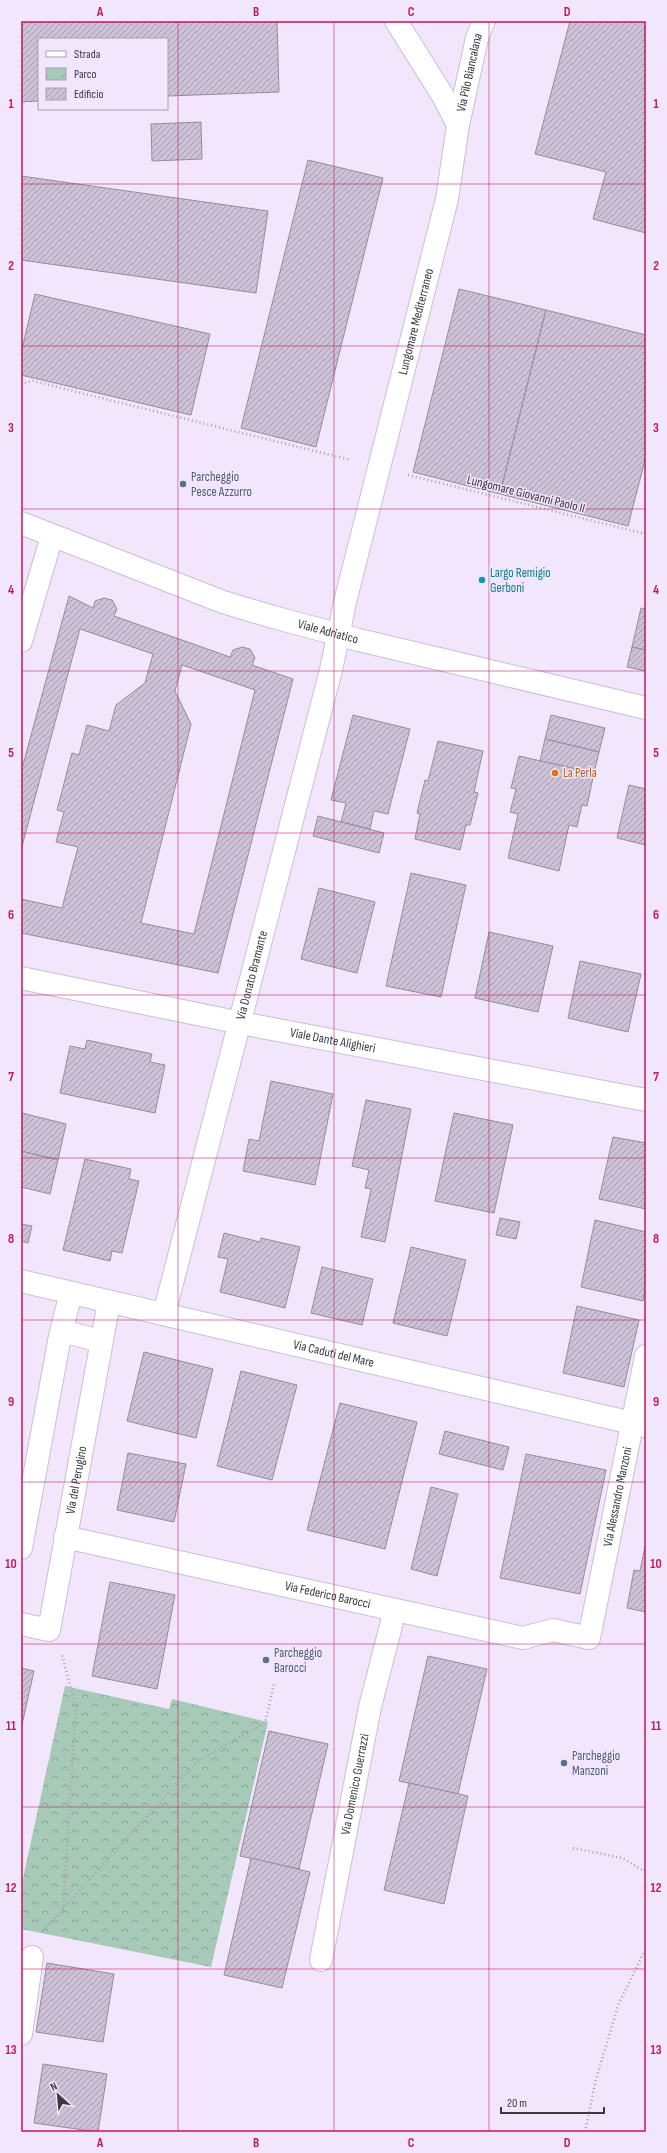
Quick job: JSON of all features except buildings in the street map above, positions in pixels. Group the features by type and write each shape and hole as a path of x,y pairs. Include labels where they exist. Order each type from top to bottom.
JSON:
{"street":[{"path":"396,21 443,96 458,126"},
{"name":"Via Pilo Biancalana","path":"458,126 477,38 484,21"},
{"name":"Lungomare Mediterraneo","path":"338,635 447,198 458,126"},
{"name":"Viale Adriatico","path":"21,523 223,602 338,635 646,708"},
{"path":"21,641 52,536"},
{"name":"Via Donato Bramante","path":"164,1314 331,670 338,635"},
{"name":"Viale Dante Alighieri","path":"21,978 240,1022 646,1100"},
{"name":"Via Caduti del Mare","path":"21,1281 639,1425"},
{"path":"21,1548 70,1293"},
{"name":"Via del Perugino","path":"49,1630 108,1302"},
{"path":"62,1331 100,1340"},
{"name":"Via Alessandro Manzoni","path":"589,1638 639,1425 646,1356"},
{"name":"Via Federico Barocci","path":"65,1537 523,1638 553,1630 589,1638"},
{"name":"Via Domenico Guerrazzi","path":"321,1960 370,1707 395,1610"},
{"path":"21,1624 49,1630"},
{"path":"21,2034 32,1957"}],"path":[{"path":"21,384 33,381 380,468"},
{"name":"Lungomare Giovanni Paolo II","path":"401,473 646,534"},
{"path":"49,1630 61,1653 76,1708 63,1910"},
{"path":"32,1957 34,1940 63,1910 196,1762 265,1723 274,1684"},
{"path":"573,1848 622,1858 646,1872"},
{"path":"585,2132 596,2079 618,2003 646,1948"}],"green space":[{"path":"65,1686 169,1709 172,1699 268,1722 211,1967 21,1929 21,1887"}],"place":[{"name":"Parcheggio Pesce Azzurro","path":"183,484"},
{"name":"Largo Remigio Gerboni","path":"482,580"},
{"name":"La Perla","path":"555,773"},
{"name":"Parcheggio Barocci","path":"266,1660"},
{"name":"Parcheggio Manzoni","path":"564,1763"}]}
